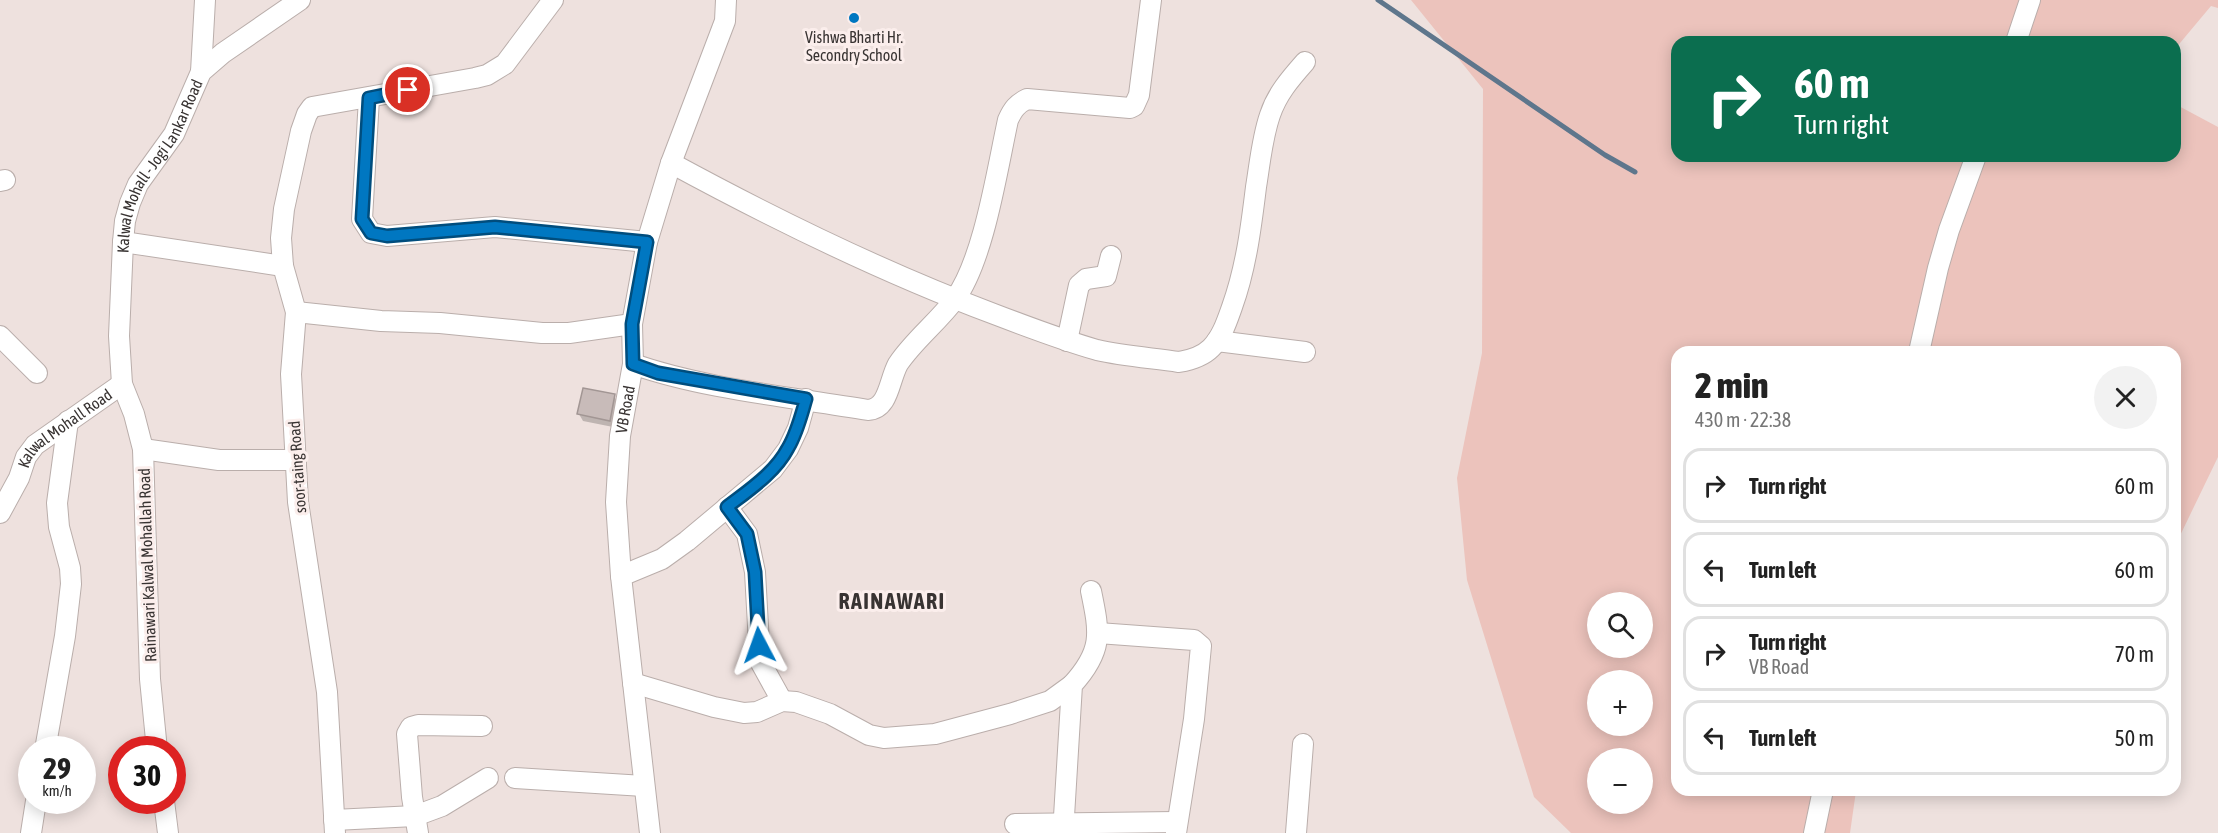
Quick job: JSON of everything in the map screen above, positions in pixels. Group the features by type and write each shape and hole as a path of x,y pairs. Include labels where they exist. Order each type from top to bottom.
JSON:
{"street":[{"path":"201,72 205,0"},
{"name":"Kalwal Mohall - Jogi Lankar Road","path":"122,384 119,336 123,242 125,221 138,184 174,134 201,72 223,53 300,0"},
{"path":"553,0 505,64 497,70 475,78 369,98 362,219 371,233 387,236 495,227 647,242"},
{"name":"VB Road","path":"650,833 621,576 616,502 620,436 633,364 632,324 647,242 672,163 724,21 726,0"},
{"path":"724,21 737,0"},
{"path":"633,364 658,373 876,410 882,404 896,368 905,354 955,299 967,279 978,246 1008,120 1013,110 1018,104 1028,99 1130,108 1134,106 1139,95 1151,0"},
{"path":"2018,36 2030,0"},
{"path":"672,163 764,214 863,261 955,299 1067,341 1101,351 1179,362 1196,358 1209,350 1217,341 1229,317 1240,286 1262,150 1270,116 1280,91 1305,62"},
{"name":"soor-taing Road","path":"335,826 327,692 300,513 291,374 296,312 283,266 281,238 284,209 301,131 304,120 312,107 369,98"},
{"path":"1920,346 1949,230 1974,162"},
{"path":"123,242 283,266"},
{"path":"1067,341 1079,285 1086,279 1106,276 1111,256"},
{"path":"296,312 542,333 569,333 632,324"},
{"path":"0,336 37,373"},
{"path":"1217,341 1305,352"},
{"name":"Kalwal Mohall Road","path":"0,513 19,478 30,451 68,421 108,396 122,384"},
{"name":"Rainawari Kalwal Mohallah Road","path":"122,384 134,414 143,449 150,679 156,736"},
{"path":"621,576 662,559 773,469 788,449 798,428 806,399"},
{"path":"47,736 65,636 71,584 70,568 59,527 57,503 68,421"},
{"path":"143,449 219,460 296,460"},
{"path":"727,507 747,534 755,572 759,645 756,654 783,701"},
{"path":"633,683 714,707 744,713 757,712 783,701 796,702 830,714 869,735 897,738 935,734 1050,701 1072,686 1085,671 1098,633 1091,591"},
{"path":"1015,824 1064,827 1176,827 1194,719 1201,646 1194,640 1098,633"},
{"path":"1064,827 1072,686"},
{"path":"417,824 406,742 411,727 418,725 482,726"},
{"path":"1296,833 1303,744"},
{"path":"335,826 417,824 488,778"},
{"path":"515,778 644,786"},
{"path":"1814,833 1822,796"},
{"path":"31,833 34,814"},
{"path":"166,814 168,833"}],"shaded area":[{"path":"1411,0 2218,0 2218,8 2211,6 2181,42 2181,36 1671,36 1671,162 2181,162 2181,107 2218,127 2218,457 2181,534 2181,346 1671,346 1671,796 1855,796 1850,833 1571,833 1534,797 1467,580 1457,478 1482,353 1483,89"}],"building":[{"path":"583,388 615,394 610,421 577,414"}],"waterway":[{"path":"1378,0 1605,155 1635,172"}],"place":[{"name":"Vishwa Bharti Hr. Secondry School","path":"854,18"}],"district":[{"name":"RAINAWARI","path":"892,601"}],"route":[{"path":"408,90 369,98 362,219 371,233 387,236 495,227 647,242 632,324 633,364 658,373 806,399 798,428 788,449 773,469 727,507 747,534 755,572 759,645"}]}
